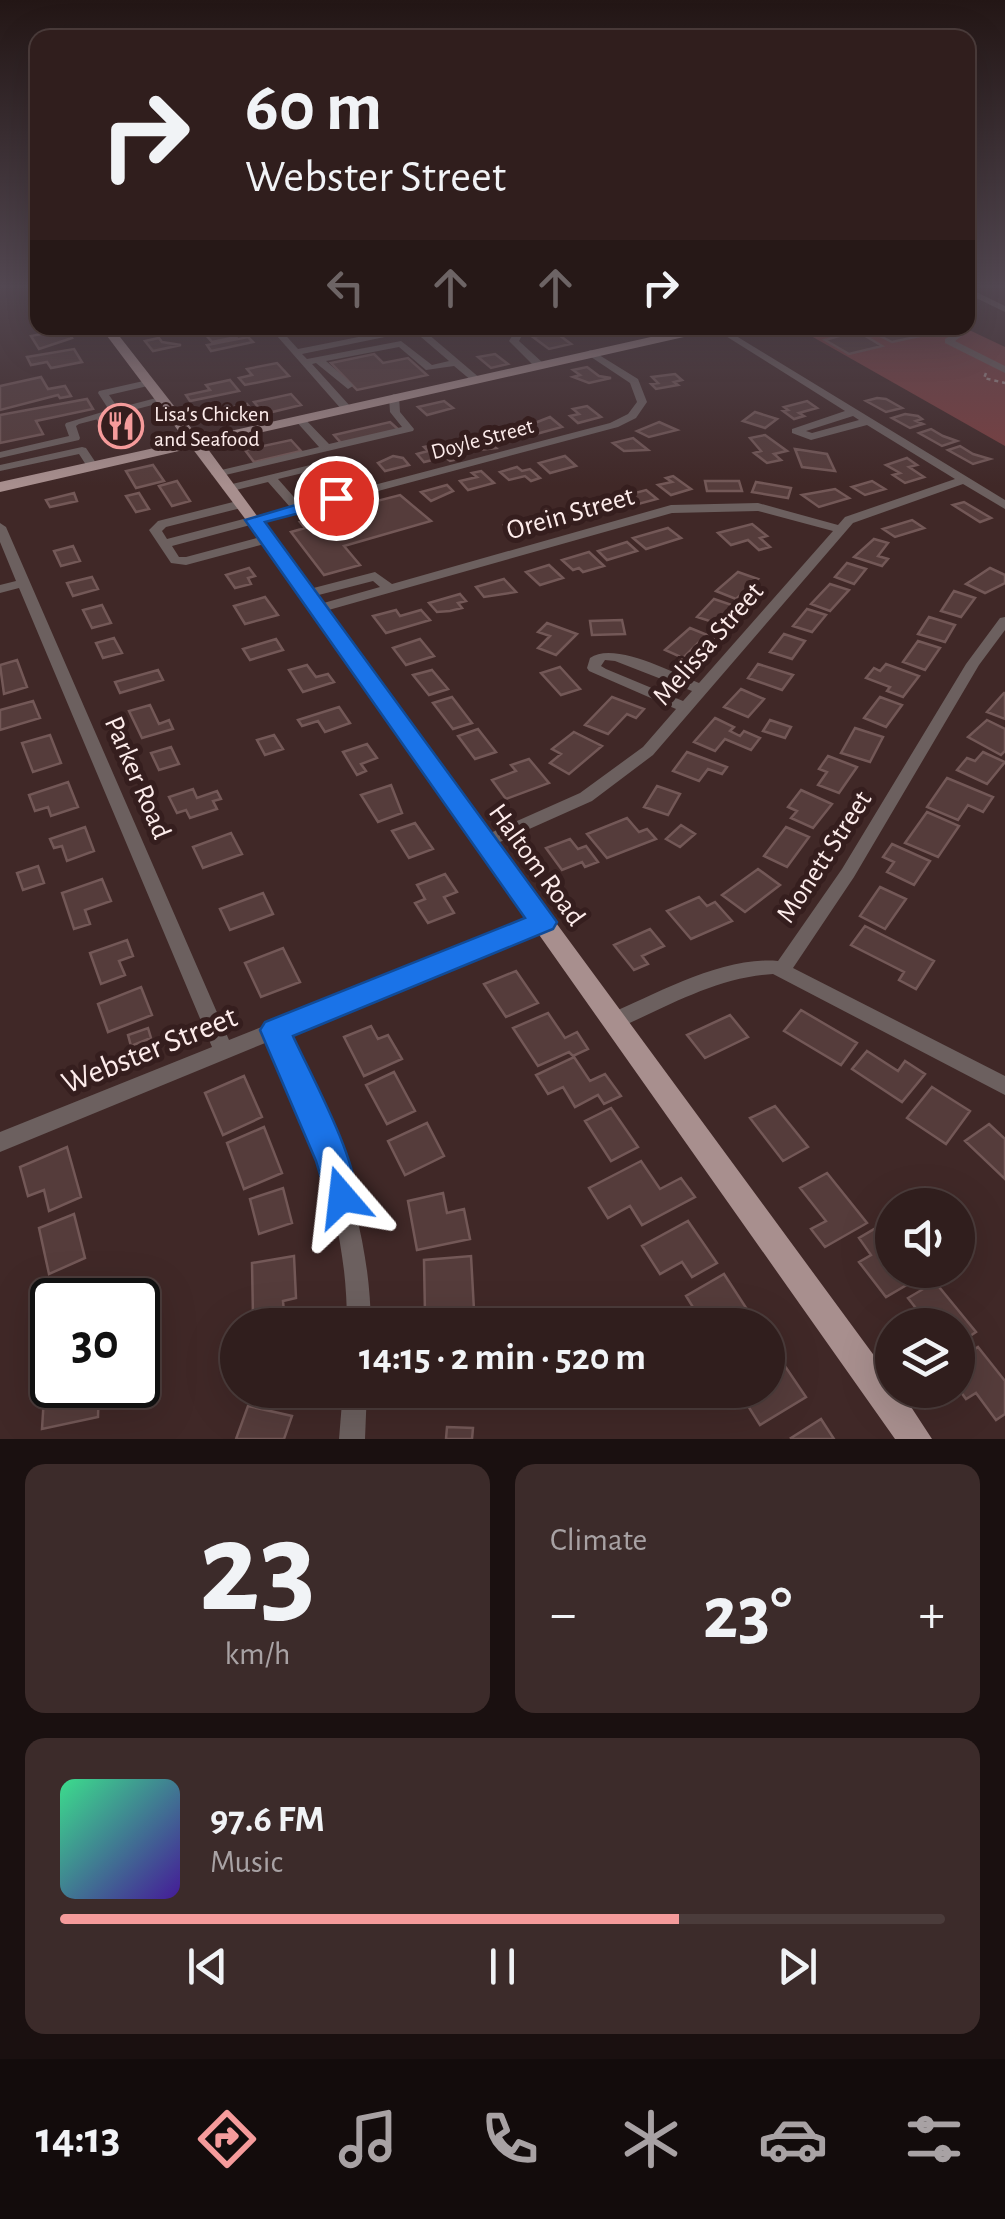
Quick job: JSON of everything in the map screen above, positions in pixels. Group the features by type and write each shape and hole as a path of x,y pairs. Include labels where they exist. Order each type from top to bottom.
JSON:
{"main road":[{"name":"Haltom Road","path":"124,352 312,601 914,1439"},
{"path":"0,487 595,352"}],"street":[{"path":"296,352 346,408"},
{"path":"305,362 350,352"},
{"path":"414,352 430,368 457,362"},
{"path":"445,352 476,379"},
{"path":"526,352 539,365"},
{"path":"756,352 1005,505"},
{"path":"971,352 1005,370"},
{"name":"Doyle Street","path":"244,508 298,508 632,416 642,402 634,382 591,353"},
{"path":"318,359 367,403"},
{"path":"115,412 102,394 148,383"},
{"path":"164,544 244,508 326,448 409,429 396,412 394,397"},
{"path":"92,466 70,425 160,400"},
{"path":"854,412 796,431 811,437 868,421"},
{"path":"299,419 326,448"},
{"path":"0,455 79,444"},
{"path":"0,468 79,444"},
{"path":"244,508 162,524 155,530 175,560 186,561 244,508 271,478 347,462 371,488"},
{"path":"310,468 336,498"},
{"path":"271,478 298,508"},
{"name":"Melissa Street","path":"485,842 540,821 615,778 648,752 838,528 849,520 965,480"},
{"name":"Orein Street","path":"312,601 374,576 390,589 671,509 758,506 838,528"},
{"name":"Parker Road","path":"1,533 224,1051"},
{"path":"0,589 23,583"},
{"name":"Monett Street","path":"782,969 848,873 973,664 1005,622"},
{"path":"685,706 601,672 594,668 595,661 602,656 617,657 700,689"},
{"name":"Webster Street","path":"0,1142 543,922"},
{"path":"614,1020 711,980 762,966 782,969 1005,1086"},
{"path":"275,1030 332,1161 352,1233 358,1308"},
{"path":"352,1439 355,1408"}],"shaded area":[{"path":"840,352 1005,352 1005,446"}],"building":[{"path":"76,352 82,362 51,368 47,362 31,365 27,357"},
{"path":"374,354 383,363 408,358 427,375 357,390 331,363"},
{"path":"495,354 508,364 491,368 478,357"},
{"path":"277,363 289,376 245,385 239,378 252,375 247,369"},
{"path":"587,367 599,376 611,378 589,383 573,377 580,375 573,370"},
{"path":"675,374 682,380 674,382 678,385 656,389 651,384 658,383 652,377"},
{"path":"41,377 48,389 65,386 71,396 58,395 0,410 0,386"},
{"path":"230,380 239,391 190,401 186,395 210,390 206,385"},
{"path":"291,394 301,405 264,414 254,402"},
{"path":"877,398 902,408 886,412 866,401"},
{"path":"87,399 93,409 36,421 43,434 0,443 0,415"},
{"path":"444,401 453,408 427,415 418,407"},
{"path":"807,401 817,408 799,413 804,416 794,419 783,411 788,410 784,407"},
{"path":"247,404 253,411 230,416 233,420 222,423 219,419 210,421 205,414"},
{"path":"587,406 601,417 578,423 570,416 579,414 573,409"},
{"path":"755,412 777,419 765,428 743,421"},
{"path":"127,413 136,426 106,432 98,419"},
{"path":"918,416 922,419 916,421 923,424 910,428 892,418"},
{"path":"550,417 562,427 536,434 527,426"},
{"path":"390,422 399,430 342,444 334,435"},
{"path":"659,422 677,430 649,437 637,431"},
{"path":"931,429 957,441 942,446 919,433"},
{"path":"765,435 787,451 774,454 781,460 767,463 754,453 761,451 750,438"},
{"path":"482,436 496,448 461,452 452,444"},
{"path":"633,438 648,450 624,451 613,443"},
{"path":"291,440 301,451 254,462 245,450"},
{"path":"442,443 458,459 450,461 445,457 424,462 417,454 428,451 424,447"},
{"path":"960,446 990,459 973,464 948,450"},
{"path":"795,449 827,454 835,471 802,467"},
{"path":"393,456 403,458 409,465 385,471 378,463"},
{"path":"565,456 576,466 550,473 539,463"},
{"path":"907,458 917,465 909,467 924,477 905,483 893,475 900,473 886,465"},
{"path":"153,465 164,481 136,488 126,471"},
{"path":"517,467 522,471 530,469 540,478 509,480 500,472"},
{"path":"481,471 494,483 468,490 460,481 477,477 472,473"},
{"path":"673,476 691,489 671,495 658,485 672,482 666,478"},
{"path":"177,481 190,501 172,506 159,486"},
{"path":"705,481 739,481 742,491 707,491"},
{"path":"872,481 885,489 865,495 852,487"},
{"path":"756,482 791,488 788,498 752,492"},
{"path":"447,485 453,491 431,501 421,492"},
{"path":"835,489 849,498 819,507 802,495"},
{"path":"646,490 657,499 631,506 620,497"},
{"path":"74,493 77,501 50,507 46,500"},
{"path":"139,493 149,509 136,512 126,496"},
{"path":"400,495 431,521 344,546 360,565 324,575 291,532 305,528 300,522 342,515 338,511"},
{"path":"613,496 623,505 594,513 583,504"},
{"path":"964,502 991,518 980,522 953,505"},
{"path":"572,511 581,519 555,527 546,518"},
{"path":"519,517 526,524 534,522 542,530 516,537 504,525"},
{"path":"912,520 924,528 895,537 883,529"},
{"path":"752,524 767,536 760,538 770,547 759,550 748,540 731,545 718,533"},
{"path":"668,528 681,538 646,549 633,538"},
{"path":"874,539 888,543 878,556 888,559 882,566 854,557"},
{"path":"627,542 637,551 607,560 598,551"},
{"path":"73,546 80,561 61,566 54,551"},
{"path":"589,552 604,566 583,572 579,568 573,570 562,560"},
{"path":"847,563 866,569 854,584 835,577"},
{"path":"549,565 563,578 540,585 526,572"},
{"path":"249,568 255,576 248,578 251,584 235,588 226,575"},
{"path":"990,568 1005,575 1005,583 985,593 966,584"},
{"path":"738,572 758,579 736,599 716,591"},
{"path":"92,577 98,589 73,596 67,583"},
{"path":"504,579 516,592 484,597 476,587"},
{"path":"830,584 849,590 830,611 811,604"},
{"path":"954,591 975,598 961,617 941,611"},
{"path":"460,594 466,601 458,603 462,608 437,612 429,603"},
{"path":"265,597 278,615 245,624 234,606"},
{"path":"714,599 732,605 716,623 697,617"},
{"path":"102,605 111,623 92,628 83,610"},
{"path":"807,609 826,615 812,632 793,626"},
{"path":"396,610 400,616 421,610 430,620 386,633 373,616"},
{"path":"929,617 955,625 945,642 918,634"},
{"path":"622,620 625,634 592,635 590,621"},
{"path":"547,623 577,634 556,655 538,648 550,636 538,632"},
{"path":"690,628 717,639 709,647 699,642 683,658 665,650"},
{"path":"784,634 805,641 792,659 770,652"},
{"path":"114,638 122,653 103,658 96,643"},
{"path":"276,639 283,650 250,660 243,649"},
{"path":"420,639 434,656 406,665 393,648"},
{"path":"918,641 940,648 925,670 903,662"},
{"path":"17,660 27,687 4,694 0,665"},
{"path":"758,664 793,675 782,690 748,678"},
{"path":"886,664 919,676 903,697 866,678 874,668 880,671"},
{"path":"307,665 316,677 328,674 334,682 303,692 289,670"},
{"path":"560,667 580,689 561,695 541,673"},
{"path":"158,670 163,680 120,693 115,682"},
{"path":"432,670 448,689 429,695 413,675"},
{"path":"741,689 764,699 748,717 724,707"},
{"path":"1005,693 1005,719 987,712"},
{"path":"452,697 472,723 453,729 433,703"},
{"path":"612,697 644,709 636,718 627,714 608,734 585,725"},
{"path":"880,697 902,705 886,727 864,718"},
{"path":"33,701 40,718 0,730 0,710"},
{"path":"150,705 159,724 169,720 173,729 142,738 129,711"},
{"path":"339,707 350,723 325,732 318,721 302,726 298,720"},
{"path":"715,718 734,727 730,731 740,736 744,731 760,738 751,750 725,739 715,751 694,742"},
{"path":"770,720 791,727 785,738 763,731"},
{"path":"987,720 1005,729 1005,751 1001,755 968,737"},
{"path":"855,728 883,737 870,762 841,753"},
{"path":"478,729 496,752 475,759 458,736"},
{"path":"574,732 602,746 569,774 550,763 561,754 552,749"},
{"path":"50,735 61,763 33,772 22,743"},
{"path":"274,735 283,749 265,755 257,740"},
{"path":"367,744 377,758 361,764 366,771 357,775 343,752"},
{"path":"171,747 179,764 159,770 151,753"},
{"path":"687,752 727,767 722,774 708,769 699,781 673,771"},
{"path":"983,752 1005,762 987,784 957,770 967,758 975,761"},
{"path":"828,756 857,767 839,793 818,785 827,772 819,769"},
{"path":"529,759 549,783 506,799 492,780 516,771 511,765"},
{"path":"947,778 993,797 983,812 968,805 958,820 927,807"},
{"path":"68,782 78,807 51,816 48,807 35,811 29,795"},
{"path":"391,785 402,813 378,822 361,795"},
{"path":"657,786 680,794 668,815 644,807"},
{"path":"193,789 197,798 217,791 221,799 213,801 217,809 190,818 186,810 177,813 169,797"},
{"path":"801,790 832,804 813,828 791,818 797,811 788,807"},
{"path":"927,812 959,826 938,857 905,843"},
{"path":"627,818 639,832 647,829 656,839 607,858 587,834"},
{"path":"415,823 433,849 409,858 392,831"},
{"path":"681,825 695,834 680,847 666,839"},
{"path":"85,827 94,851 67,861 62,846 54,848 50,839"},
{"path":"786,827 809,837 787,867 764,856"},
{"path":"231,833 242,854 203,868 193,847"},
{"path":"570,839 578,849 586,846 598,862 585,867 582,862 562,870 546,848"},
{"path":"892,844 930,861 914,885 887,872 894,862 883,857"},
{"path":"38,866 44,883 23,890 17,873"},
{"path":"758,869 780,885 745,912 722,895"},
{"path":"445,874 457,892 444,897 454,913 428,923 415,903 425,899 417,885"},
{"path":"102,879 111,901 85,910 90,924 74,929 62,893"},
{"path":"880,887 906,899 885,929 860,916"},
{"path":"263,893 273,914 230,930 220,909"},
{"path":"699,897 707,906 715,902 732,921 691,939 667,911"},
{"path":"865,926 934,961 916,989 899,980 904,972 851,945"},
{"path":"650,929 664,946 642,956 648,964 634,970 614,945"},
{"path":"127,940 133,956 119,961 125,975 101,984 90,953"},
{"path":"283,948 300,982 261,997 245,963"},
{"path":"516,971 538,1003 506,1017 484,984"},
{"path":"141,987 152,1015 108,1032 98,1004"},
{"path":"801,1010 857,1043 841,1065 784,1031"},
{"path":"548,1013 565,1038 577,1032 588,1049 573,1056 569,1052 538,1066 513,1028"},
{"path":"730,1015 748,1037 705,1058 687,1035"},
{"path":"371,1026 378,1039 388,1035 402,1059 364,1076 344,1037"},
{"path":"148,1028 151,1038 131,1046 128,1035"},
{"path":"867,1051 898,1071 905,1061 925,1074 902,1102 852,1069"},
{"path":"574,1057 590,1081 605,1074 621,1096 604,1104 598,1095 575,1107 563,1087 548,1094 536,1075"},
{"path":"394,1072 415,1111 387,1124 366,1085"},
{"path":"244,1076 262,1117 223,1135 205,1093"},
{"path":"932,1087 970,1111 946,1144 907,1118"},
{"path":"775,1106 808,1147 783,1161 750,1118"},
{"path":"611,1108 638,1147 611,1161 585,1121"},
{"path":"427,1123 444,1156 405,1175 388,1141"},
{"path":"989,1124 1005,1139 1005,1179 965,1141"},
{"path":"264,1127 282,1173 244,1189 227,1143"},
{"path":"67,1147 81,1197 49,1211 44,1190 28,1196 20,1167"},
{"path":"641,1161 660,1189 681,1178 695,1197 642,1225 630,1206 608,1218 589,1188"},
{"path":"827,1173 867,1223 825,1247 811,1229 826,1221 800,1188"},
{"path":"283,1188 292,1223 259,1234 250,1199"},
{"path":"443,1193 447,1213 464,1209 470,1239 417,1250 408,1201"},
{"path":"74,1214 85,1258 49,1274 39,1228"},
{"path":"688,1221 717,1263 692,1277 682,1262 660,1274 642,1246"},
{"path":"875,1229 875,1283 859,1262 871,1255 859,1238"},
{"path":"294,1256 296,1298 283,1301 284,1308 253,1308 252,1263"},
{"path":"471,1256 474,1308 425,1308 424,1260"},
{"path":"724,1274 746,1308 693,1308 686,1296"},
{"path":"879,1288 901,1288 886,1297"},
{"path":"925,1288 940,1288 956,1308 916,1308 908,1298"},
{"path":"978,1347 1005,1381 1005,1414 996,1420 975,1394"},
{"path":"785,1366 806,1397 760,1425 749,1408 785,1408"},
{"path":"43,1408 98,1408 98,1417 42,1429"},
{"path":"247,1408 292,1416 284,1439 236,1439"},
{"path":"821,1419 834,1439 791,1438"},
{"path":"447,1427 473,1428 472,1439 446,1439"}],"place":[{"name":"Lisa's Chicken and Seafood","path":"121,426"}],"route":[{"path":"336,498 254,520 543,922 275,1030 332,1161 342,1197"}]}
